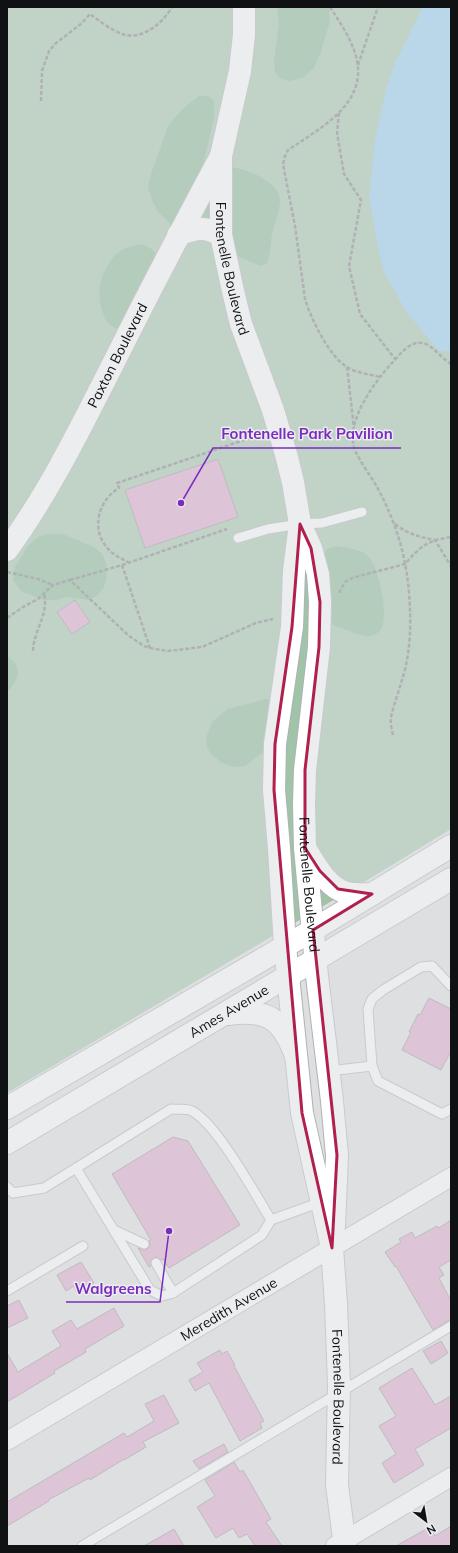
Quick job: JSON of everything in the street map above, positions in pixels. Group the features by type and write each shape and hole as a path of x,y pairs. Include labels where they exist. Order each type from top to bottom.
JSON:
{"main road":[{"name":"Fontenelle Boulevard","path":"244,7 244,34 240,71 221,156 221,235 238,311 273,410 286,454 293,482 300,524 311,548 318,574 320,602 319,647 305,770 305,848 315,960 338,1155 332,1248 336,1304 339,1394 337,1485 341,1544"},
{"name":"Paxton Boulevard","path":"7,550 41,500 68,452 178,235 221,156"},
{"path":"178,235 202,228 211,230 221,235"},
{"name":"Fontenelle Boulevard","path":"300,524 294,571 291,616 292,627 275,744 274,790 285,946 302,1112 332,1248"},
{"name":"Ames Avenue","path":"7,1108 313,930 451,846"},
{"path":"305,848 320,871 338,890 355,894 372,894"},
{"name":"Ames Avenue","path":"7,1144 315,960 450,882"},
{"path":"224,1014 256,1012 267,1016 275,1021 285,1031 291,1040 296,1056"}],"street":[{"name":"Meredith Avenue","path":"7,1442 451,1177"},
{"path":"341,1544 451,1477"}],"lane":[{"path":"238,538 268,529 300,524 322,523 362,512"},
{"path":"451,986 432,966 421,967 382,990 372,999 368,1009 372,1066 378,1080 442,1114 451,1109"},
{"path":"329,1071 372,1066"},
{"path":"7,1187 13,1193 44,1188 171,1109 191,1110 206,1121 231,1155 271,1220"},
{"path":"76,1168 150,1290 162,1296 173,1293 262,1234 271,1220 321,1202"},
{"path":"114,1230 144,1244"},
{"path":"7,1291 83,1246"},
{"path":"156,1263 173,1293"},
{"path":"82,1546 451,1326"}],"path":[{"path":"41,101 42,71 44,60 49,50 82,23 90,14 122,34 130,35 149,31 158,25 172,7"},
{"path":"330,7 350,41 355,52 358,65"},
{"path":"378,7 358,65 355,90 349,101 324,126 288,150 283,164 295,226 304,292 309,310 322,337 331,350 347,367 380,377"},
{"path":"339,112 337,133 344,174 361,200 349,266 360,314 395,359"},
{"path":"354,431 365,399 380,377 404,350 412,345 420,343 427,345 451,364"},
{"path":"347,367 354,431 354,448 376,484 395,523 405,564 411,617 410,642 400,689 391,719 393,735"},
{"path":"130,563 111,552 104,544 98,528 101,508 111,492 119,488 116,482 253,437 260,437 266,441"},
{"path":"395,523 412,535 435,540 451,566"},
{"path":"7,618 22,607 38,599 53,585 122,566 232,528"},
{"path":"337,599 345,582 352,578 405,564 423,546 435,540 451,537"},
{"path":"122,566 150,648"},
{"path":"7,572 53,585"},
{"path":"70,580 129,636 144,646 168,652 202,647 256,623 278,618"},
{"path":"33,651 33,640 46,609 44,593"}],"highlighted area":[{"path":"300,524 311,548 320,602 319,647 305,770 305,848 320,871 338,889 372,894 313,930 337,1155 332,1248 302,1113 274,790 275,744 292,627"}],"green space":[{"path":"7,7 451,7 451,829 7,1093"},
{"path":"277,7 329,7 330,21 321,51 314,68 302,78 289,81 280,78 275,71 274,60 279,25"},
{"path":"199,96 208,96 214,101 214,118 204,161 208,166 233,167 257,175 276,189 279,195 280,202 272,235 269,256 267,263 261,266 230,253 203,234 171,224 158,212 152,200 148,187 152,171 169,124 186,106"},
{"path":"142,244 153,251 159,261 121,329 114,327 105,317 100,303 100,287 102,278 110,261 117,253 127,248"},
{"path":"48,534 63,534 94,547 102,554 106,563 107,576 104,587 97,596 89,600 67,597 55,600 43,600 21,591 13,580 15,567 28,546 38,537"},
{"path":"336,546 353,549 366,554 376,570 383,601 384,620 379,632 374,635 361,635 326,622 324,554 327,549"},
{"path":"7,656 16,665 18,674 14,683 7,692"},
{"path":"266,699 273,700 268,743 262,753 245,766 234,767 222,763 211,754 206,745 207,735 213,721 228,709"}],"water":[{"path":"423,7 451,7 451,351 439,351 407,313 384,272 369,197 375,140 386,90 396,61"}],"building":[{"path":"218,459 238,517 145,548 125,490"},
{"path":"75,600 90,622 72,634 57,612"},
{"path":"429,998 451,1009 451,1051 441,1070 402,1050 418,1014 420,1015"},
{"path":"173,1137 188,1141 240,1225 169,1268 163,1259 161,1260 156,1257 151,1260 151,1266 149,1267 138,1248 144,1250 147,1249 150,1246 149,1241 151,1240 112,1174"},
{"path":"451,1220 451,1260 439,1267 444,1275 439,1278 451,1301 451,1319 433,1330 396,1266 395,1267 385,1252 401,1242 399,1239 412,1232 415,1238 437,1226 439,1228"},
{"path":"81,1262 94,1283 77,1293 74,1286 66,1291 57,1275"},
{"path":"19,1300 28,1318 7,1328 7,1306"},
{"path":"114,1308 124,1326 85,1349 86,1352 7,1402 7,1353 18,1372 61,1346 52,1331 71,1320 77,1329"},
{"path":"441,1341 448,1353 431,1364 423,1351"},
{"path":"220,1350 222,1354 227,1351 264,1421 260,1423 262,1428 240,1441 209,1383 195,1391 189,1380 203,1372 197,1363"},
{"path":"412,1368 435,1405 451,1396 451,1428 415,1449 424,1465 394,1483 382,1463 396,1454 379,1426 396,1416 379,1388"},
{"path":"164,1395 179,1423 143,1442 146,1447 90,1480 89,1478 48,1500 49,1501 7,1526 7,1502 124,1433 127,1437 154,1421 145,1404"},
{"path":"224,1444 228,1452 199,1469 193,1461"},
{"path":"234,1462 240,1472 243,1470 271,1519 266,1522 282,1546 255,1546 247,1534 239,1538 233,1528 216,1538 197,1507 215,1496 205,1480"},
{"path":"451,1526 451,1546 396,1546 430,1527 435,1536"},
{"path":"174,1529 184,1546 144,1546"}],"place":[{"name":"Fontenelle Park Pavilion","path":"181,503"},
{"name":"Walgreens","path":"169,1231"}]}
